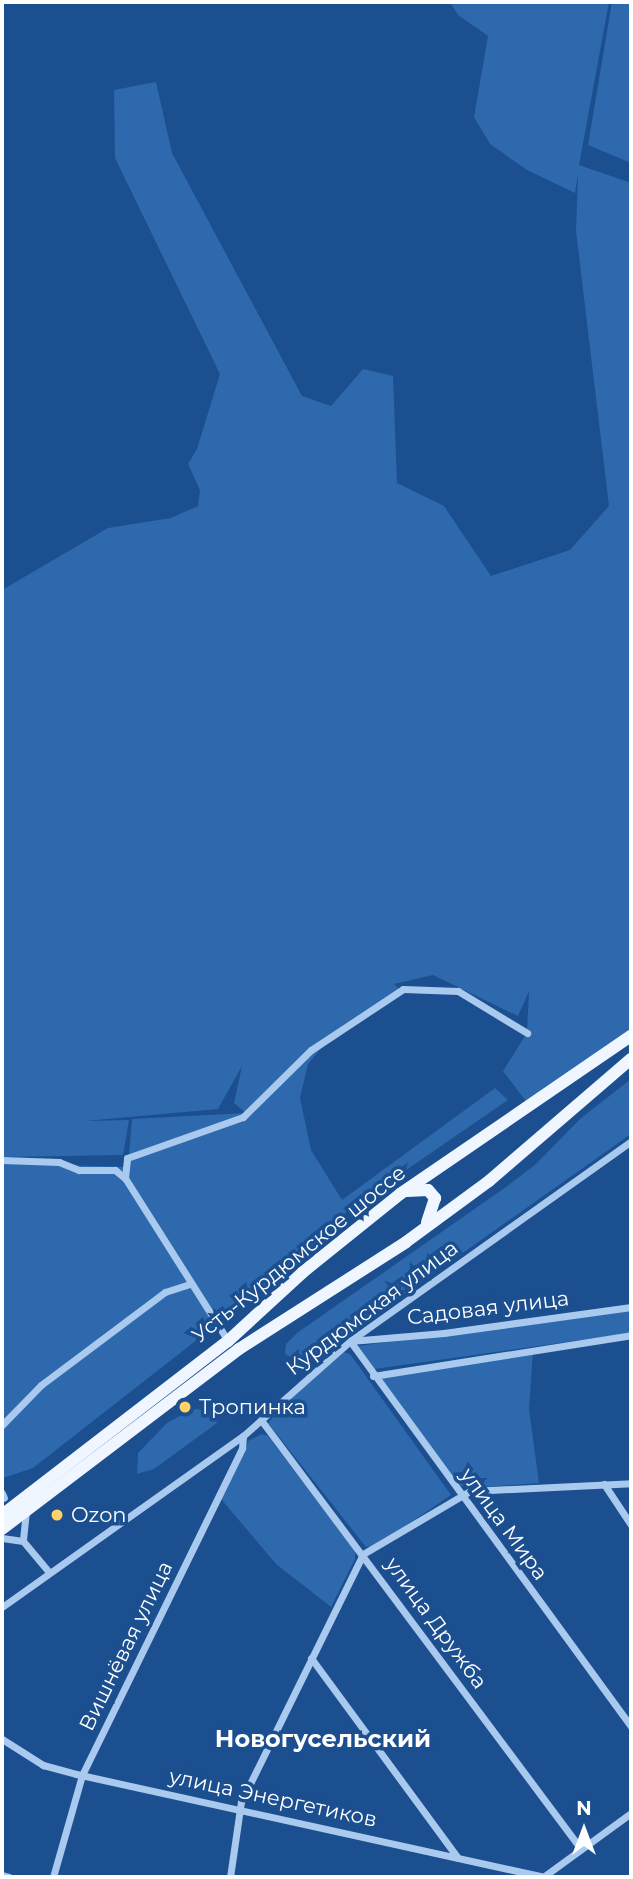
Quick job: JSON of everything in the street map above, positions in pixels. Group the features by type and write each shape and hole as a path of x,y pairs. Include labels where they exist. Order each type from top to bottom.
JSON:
{"main road":[{"name":"Усть-Курдюмское шоссе","path":"2,1515 228,1341 303,1272 400,1194 446,1160 631,1037"},
{"name":"Усть-Курдюмское шоссе","path":"2,1529 239,1349 426,1227 631,1059"},
{"path":"446,1160 436,1175 437,1191 451,1200 465,1197"},
{"path":"400,1194 415,1189 432,1194 435,1208 426,1227"}],"street":[{"path":"125,1178 127,1158 243,1117 311,1050 402,989 458,991 527,1033"},
{"name":"Курдюмская улица","path":"2,1606 243,1436 350,1341 631,1141"},
{"path":"2,1160 59,1162 79,1170 115,1170 125,1178 228,1341"},
{"path":"2,1425 41,1385 165,1292 190,1284"},
{"name":"Садовая улица","path":"350,1341 444,1333 631,1307"},
{"path":"373,1376 631,1335"},
{"name":"улица Мира","path":"350,1341 631,1727"},
{"name":"улица Дружба","path":"261,1420 581,1849"},
{"name":"Вишнёвая улица","path":"53,1877 82,1775 242,1448 243,1436"},
{"path":"230,1877 242,1819 239,1810 363,1554 460,1495 631,1483"},
{"path":"604,1485 631,1525"},
{"path":"23,1541 27,1510"},
{"path":"2,1538 23,1541 48,1572"},
{"path":"311,1658 458,1858"},
{"name":"улица Энергетиков","path":"2,1739 43,1765 82,1775 544,1877"},
{"path":"544,1877 631,1813"},
{"path":"2,1875 9,1877"}],"shaded area":[{"path":"450,2 609,2 579,165 631,183 631,1034 528,1104 503,1071 527,1033 529,991 518,1016 433,975 394,984 401,991 328,1040 308,1064 300,1098 311,1150 342,1200 495,1088 508,1100 380,1188 253,1296 33,1468 3,1478 2,1163 128,1167 132,1119 246,1113 234,1103 242,1066 218,1109 85,1121 129,1120 123,1155 2,1157 2,590 108,528 171,518 198,506 200,490 188,464 197,449 220,374 115,158 114,90 156,82 172,153 302,396 331,406 363,369 393,376 397,483 444,506 491,576 570,550 609,506 576,231 578,175 575,193 527,170 490,144 474,117 488,36 458,15"},
{"path":"612,2 631,2 631,163 588,145"},
{"path":"631,1079 631,1134 317,1356 300,1362 285,1354 286,1344 297,1333 506,1187 536,1164 580,1119"},
{"path":"631,1309 631,1333 374,1369 358,1346"},
{"path":"533,1351 529,1409 539,1483 468,1488 457,1484 380,1378"},
{"path":"343,1352 350,1354 451,1495 376,1546 366,1547 268,1423 302,1384"},
{"path":"193,1409 208,1410 217,1423 154,1469 137,1474 138,1453 167,1423"},
{"path":"262,1434 268,1436 355,1550 355,1559 331,1607 276,1564 221,1499 248,1441"}],"place":[{"name":"Тропинка","path":"185,1407"},
{"name":"Ozon","path":"57,1515"}],"district":[{"name":"Новогусельский","path":"323,1739"}]}
